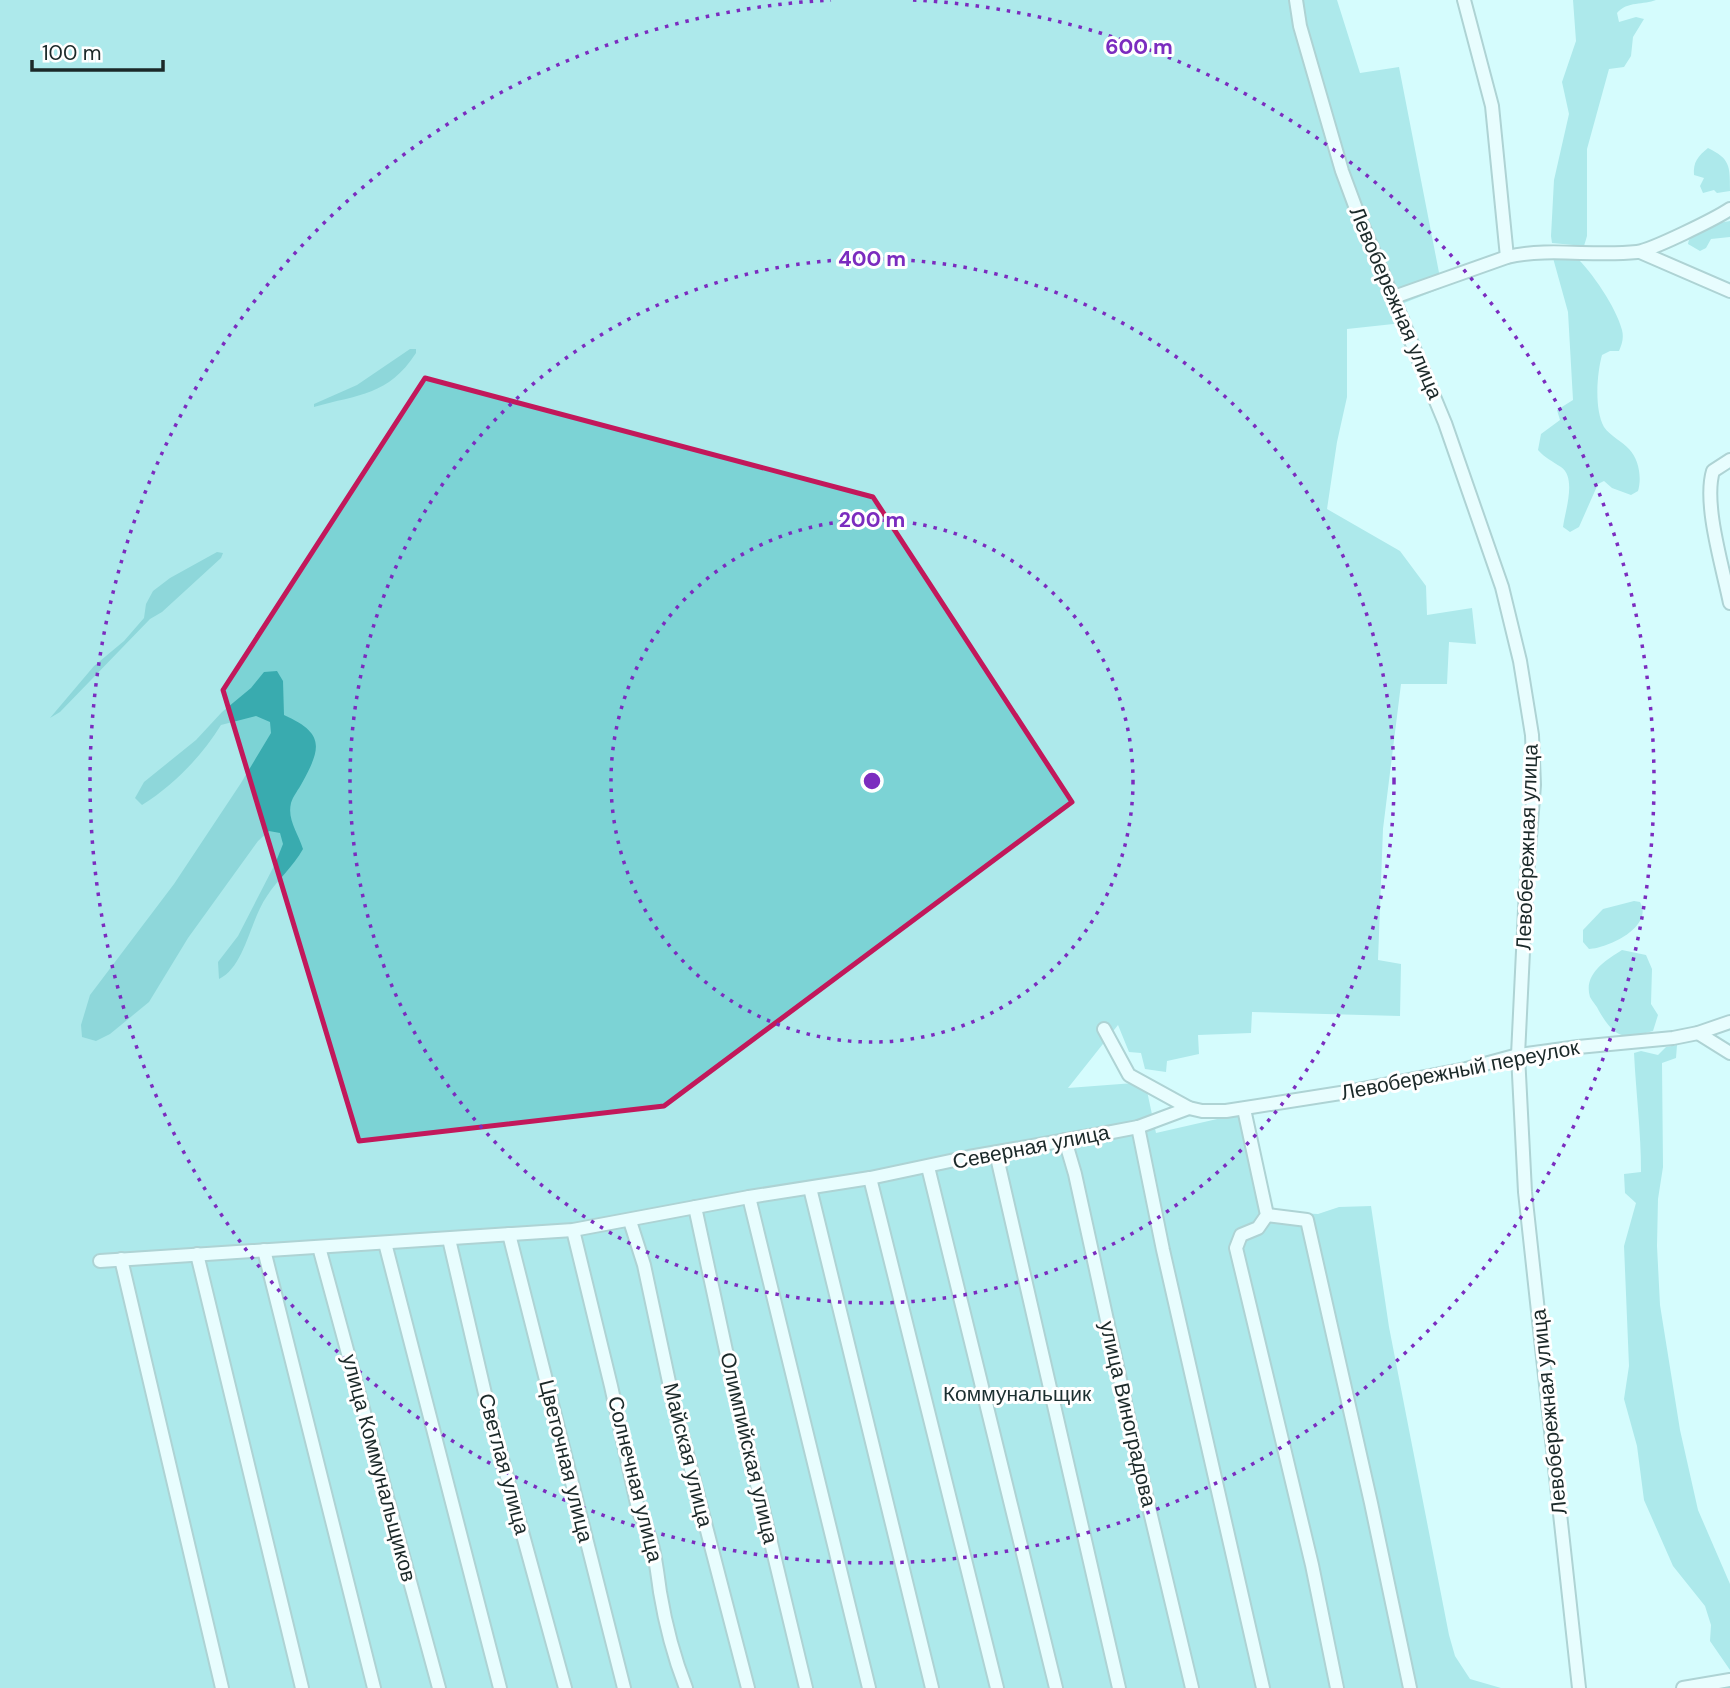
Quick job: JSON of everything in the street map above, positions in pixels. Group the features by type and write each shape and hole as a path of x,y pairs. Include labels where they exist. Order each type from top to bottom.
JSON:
{"street":[{"name":"Левобережная улица","path":"1296,0 1300,26 1342,171 1446,423 1502,587 1520,661 1532,735 1534,785 1518,1055 1525,1192 1579,1688"},
{"path":"1464,0 1492,106 1507,257"},
{"path":"1394,297 1507,257 1548,251 1640,251 1730,209"},
{"path":"1640,251 1730,291"},
{"path":"1730,460 1713,471 1709,488 1730,603"},
{"name":"Левобережный переулок","path":"1189,1108 1202,1111 1244,1109 1466,1069 1518,1055 1655,1041 1698,1033 1730,1022"},
{"path":"1104,1029 1129,1075 1189,1108"},
{"path":"1698,1033 1730,1053"},
{"name":"Северная улица","path":"100,1261 573,1230 1139,1127 1189,1108"},
{"path":"1244,1109 1267,1215 1258,1228 1241,1234 1236,1248 1283,1454 1312,1565 1337,1688"},
{"path":"1139,1127 1163,1250 1263,1688"},
{"name":"улица Виноградова","path":"1065,1140 1192,1688"},
{"path":"996,1153 1119,1688"},
{"path":"928,1167 1056,1688"},
{"path":"870,1178 997,1688"},
{"path":"810,1188 932,1688"},
{"path":"749,1197 869,1688"},
{"name":"Олимпийская улица","path":"695,1207 736,1397 806,1688"},
{"path":"1267,1215 1307,1220 1410,1688"},
{"name":"Майская улица","path":"631,1221 644,1265 672,1396 748,1688"},
{"name":"Солнечная улица","path":"573,1230 639,1513 647,1527 657,1561 661,1594 686,1688"},
{"name":"Цветочная улица","path":"509,1234 624,1688"},
{"name":"Светлая улица","path":"449,1239 490,1415 565,1688"},
{"path":"385,1243 500,1688"},
{"name":"улица Коммунальщиков","path":"319,1247 439,1688"},
{"path":"264,1250 374,1688"},
{"path":"197,1254 302,1688"},
{"path":"121,1259 222,1688"},
{"path":"1683,1688 1730,1680"}],"highlighted area":[{"path":"425,378 873,497 1072,802 664,1106 359,1141 223,690"}],"green space":[{"name":"Коммунальщик","path":"0,0 1337,0 1360,73 1399,67 1442,288 1404,303 1412,322 1347,329 1347,397 1327,509 1400,551 1426,586 1427,615 1472,608 1476,644 1449,642 1447,684 1401,684 1383,829 1378,960 1401,964 1400,1016 1252,1012 1251,1033 1198,1035 1199,1054 1167,1061 1166,1072 1145,1069 1141,1053 1129,1052 1118,1025 1068,1088 1134,1083 1147,1091 1156,1133 1239,1114 1260,1211 1318,1214 1339,1207 1371,1206 1389,1327 1449,1635 1455,1656 1470,1679 1501,1688 0,1688"},
{"path":"1573,0 1656,0 1631,5 1617,13 1619,22 1636,17 1644,19 1633,37 1631,56 1624,67 1609,69 1587,149 1587,236 1584,246 1552,243 1551,236 1554,180 1569,114 1562,82 1576,41"},
{"path":"1708,148 1725,160 1730,175 1730,191 1717,193 1714,190 1703,193 1700,186 1704,178 1694,175 1694,166"},
{"path":"1730,221 1730,237 1711,239 1706,248 1700,251 1688,244 1698,230"},
{"path":"1575,256 1603,290 1622,330 1619,351 1602,355 1598,381 1599,411 1604,427 1632,453 1639,469 1640,480 1638,491 1631,495 1612,488 1604,481 1598,484 1579,527 1570,532 1563,527 1569,487 1566,472 1538,450 1541,434 1560,420 1557,410 1573,400 1568,312 1553,258"},
{"path":"1640,902 1643,911 1635,927 1618,940 1589,949 1583,942 1583,930 1603,909"},
{"path":"1622,950 1646,955 1652,969 1651,1004 1658,1015 1653,1031 1627,1036 1615,1032 1590,997 1590,981 1597,969"},
{"path":"1677,1045 1676,1058 1662,1063 1663,1167 1658,1199 1657,1246 1660,1305 1680,1430 1698,1510 1730,1584 1730,1670 1710,1641 1711,1625 1705,1606 1673,1566 1644,1500 1637,1446 1624,1399 1629,1366 1624,1246 1636,1203 1625,1193 1624,1174 1641,1172 1634,1053 1641,1051 1658,1055 1666,1047"}],"shaded area":[{"path":"410,349 416,349 416,353 395,378 383,386 359,396 314,407 314,404 357,385"},
{"path":"217,552 223,553 221,558 162,612 150,619 60,712 50,718 94,666 124,641 144,618 146,604 153,591 170,578"},
{"path":"277,671 283,681 284,715 306,728 316,742 313,760 290,809 303,849 267,896 241,954 228,973 219,979 218,962 238,936 275,864 283,844 280,833 269,831 258,841 188,938 149,1002 110,1034 96,1041 82,1037 81,1025 90,995 174,884 241,783 271,733 270,722 256,716 221,725 196,759 165,789 142,805 135,798 144,782 196,740 222,712 251,688 264,672"}]}
